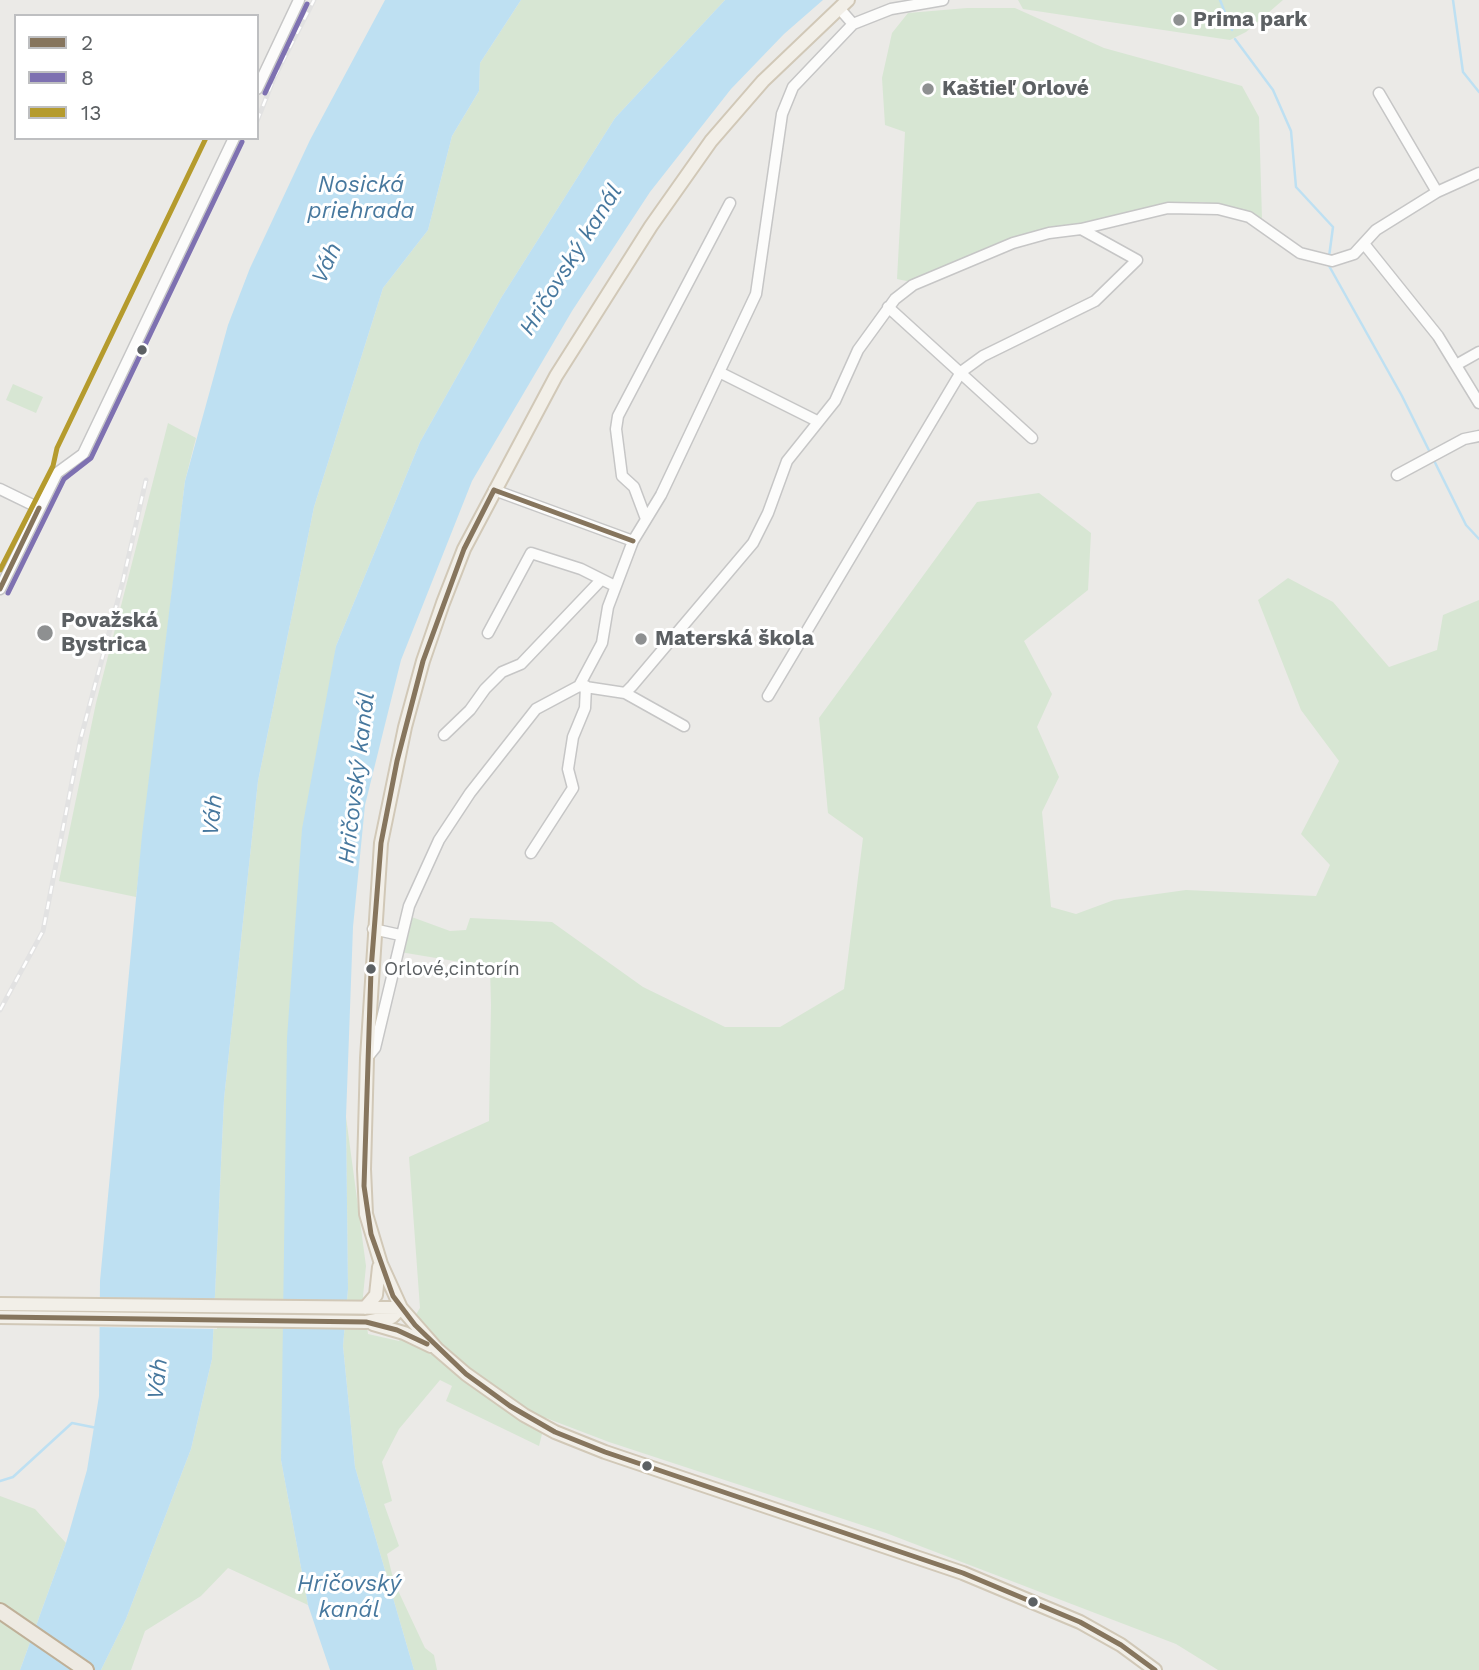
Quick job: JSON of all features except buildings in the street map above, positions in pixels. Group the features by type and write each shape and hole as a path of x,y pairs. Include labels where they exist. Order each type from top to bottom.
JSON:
{"highway":[{"path":"0,1611 86,1670"}],"main road":[{"path":"844,4 763,82 694,164 650,226 555,376 464,549 423,661 386,809 373,929 367,1058 365,1205 380,1262 401,1308 437,1349 487,1391 555,1432 605,1452 963,1573 1080,1622 1121,1645 1155,1670"},
{"path":"361,1308 378,1291 380,1262"},
{"path":"0,1304 22,1311 361,1322 392,1317 401,1308"},
{"path":"0,1317 22,1311 401,1308"},
{"path":"361,1322 404,1333 437,1349"}],"street":[{"path":"259,85 299,0"},
{"path":"531,853 573,788 568,769 573,737 585,708 583,686 602,643 615,586 633,541 661,495 756,294 782,114 793,88 853,24 891,9 943,0"},
{"path":"844,4 853,24"},
{"path":"1379,93 1437,192"},
{"path":"0,589 57,473 83,454 233,140"},
{"path":"625,693 753,543 768,513 787,461 835,401 858,350 888,307 914,285 1013,243 1168,208 1218,209 1250,217 1300,253 1329,261 1343,259 1365,245 1376,230 1437,192 1479,173"},
{"path":"646,519 634,487 622,476 616,429 618,416 730,203"},
{"path":"768,696 961,372 983,356 1095,301 1137,260 1081,229"},
{"path":"1365,245 1408,295 1479,403"},
{"path":"888,307 1032,438"},
{"path":"1456,365 1479,352"},
{"path":"719,372 817,421"},
{"path":"1397,475 1464,439 1479,436"},
{"path":"0,489 39,508"},
{"path":"495,490 633,541"},
{"path":"488,633 531,553 581,569 615,586"},
{"path":"444,735 470,710 502,672 520,664 601,580"},
{"path":"367,1058 375,1048 400,934 439,840 470,793 536,709 583,686 625,693 684,726"},
{"path":"373,929 400,934"}],"green space":[{"path":"521,0 725,0 615,118 501,298 420,442 336,646 281,1460 308,1605 228,1568 201,1596 145,1631 131,1670 101,1670 126,1619 191,1449 212,1359 224,1099 258,781 314,507 383,288 428,230 452,136 479,91 480,63"},
{"name":"Prima park","path":"1018,0 1283,0 1246,32 1230,40 1023,9"},
{"path":"967,8 1015,8 1104,48 1242,86 1259,117 1262,219 1203,202 1163,203 1104,222 1064,226 1012,239 911,282 897,279 905,132 885,125 882,78 892,33 908,13"},
{"path":"13,384 43,397 36,413 6,400"},
{"path":"168,423 196,438 185,481 136,897 59,881 96,703"},
{"path":"1039,493 1091,533 1088,590 1024,641 1052,694 1037,727 1059,777 1042,812 1051,907 1076,914 1114,900 1186,890 1316,896 1330,865 1301,834 1339,761 1301,710 1258,600 1288,578 1333,602 1389,667 1437,650 1443,615 1479,600 1479,1670 1218,1670 1176,1644 886,1533 609,1442 546,1418 539,1446 446,1401 452,1386 440,1380 399,1429 382,1462 392,1501 384,1504 399,1546 387,1554 394,1582 425,1648 434,1655 437,1670 414,1670 355,1467 343,1346 348,1289 346,1117 366,1266 363,1296 368,1334 399,1341 420,1308 409,1157 489,1121 491,1005 490,967 400,952 409,916 450,931 466,930 470,918 552,922 643,987 725,1027 780,1027 844,989 863,838 828,813 819,718 977,502"},
{"path":"0,1496 35,1509 66,1543 20,1670 0,1670"}],"water":[{"name":"Nosická priehrada","path":"385,0 521,0 480,63 479,91 452,136 428,230 383,288 314,507 258,781 224,1099 212,1359 191,1449 126,1619 101,1670 20,1670 66,1543 87,1470 99,1396 100,1281 142,835 185,481 228,325 250,268 310,140"},
{"name":"Hričovský kanál","path":"725,0 823,0 784,34 731,89 650,192 572,311 472,481 401,660 365,805 353,927 346,1117 348,1289 343,1346 355,1467 414,1670 330,1670 308,1605 281,1460 287,1038 302,829 336,646 420,442 501,298 615,118"}],"pier":[{"path":"96,1314 218,1315 217,1329 96,1327"}],"waterway":[{"path":"1220,0 1232,30"},
{"path":"1453,0 1463,72 1479,92"},
{"path":"1235,39 1273,90 1291,131 1296,187 1333,227 1329,257"},
{"path":"1328,264 1402,396 1466,525 1479,539"},
{"path":"0,1481 13,1477 72,1423 97,1428"}],"railway":[{"path":"259,116 274,78 314,0"},
{"path":"0,1010 43,931 80,741 123,581 146,480"}],"transit line":[{"name":"8","path":"265,93 307,4"},
{"name":"13","path":"0,570 53,466 57,448 205,140"},
{"name":"8","path":"8,593 64,479 91,458 242,142"},
{"name":"2","path":"494,490 464,549 423,661 397,761 381,843 371,970 364,1186 371,1234 393,1296 415,1325 466,1374 510,1406 555,1432 605,1452 963,1573 1080,1622 1121,1645 1155,1670"},
{"name":"2","path":"494,490 633,541"},
{"name":"2","path":"0,589 39,508"},
{"name":"2","path":"0,1317 366,1322 397,1330 427,1344"}],"place":[{"name":"Prima park","path":"1179,20"},
{"name":"Kaštieľ Orlové","path":"928,89"},
{"name":"Považská Bystrica","path":"45,633"},
{"name":"Materská škola","path":"641,639"},
{"name":"Orlové,cintorín","path":"371,969"}],"water label":[{"name":"Váh","path":"327,263"},
{"name":"Váh","path":"213,815"},
{"name":"Váh","path":"158,1379"}]}
